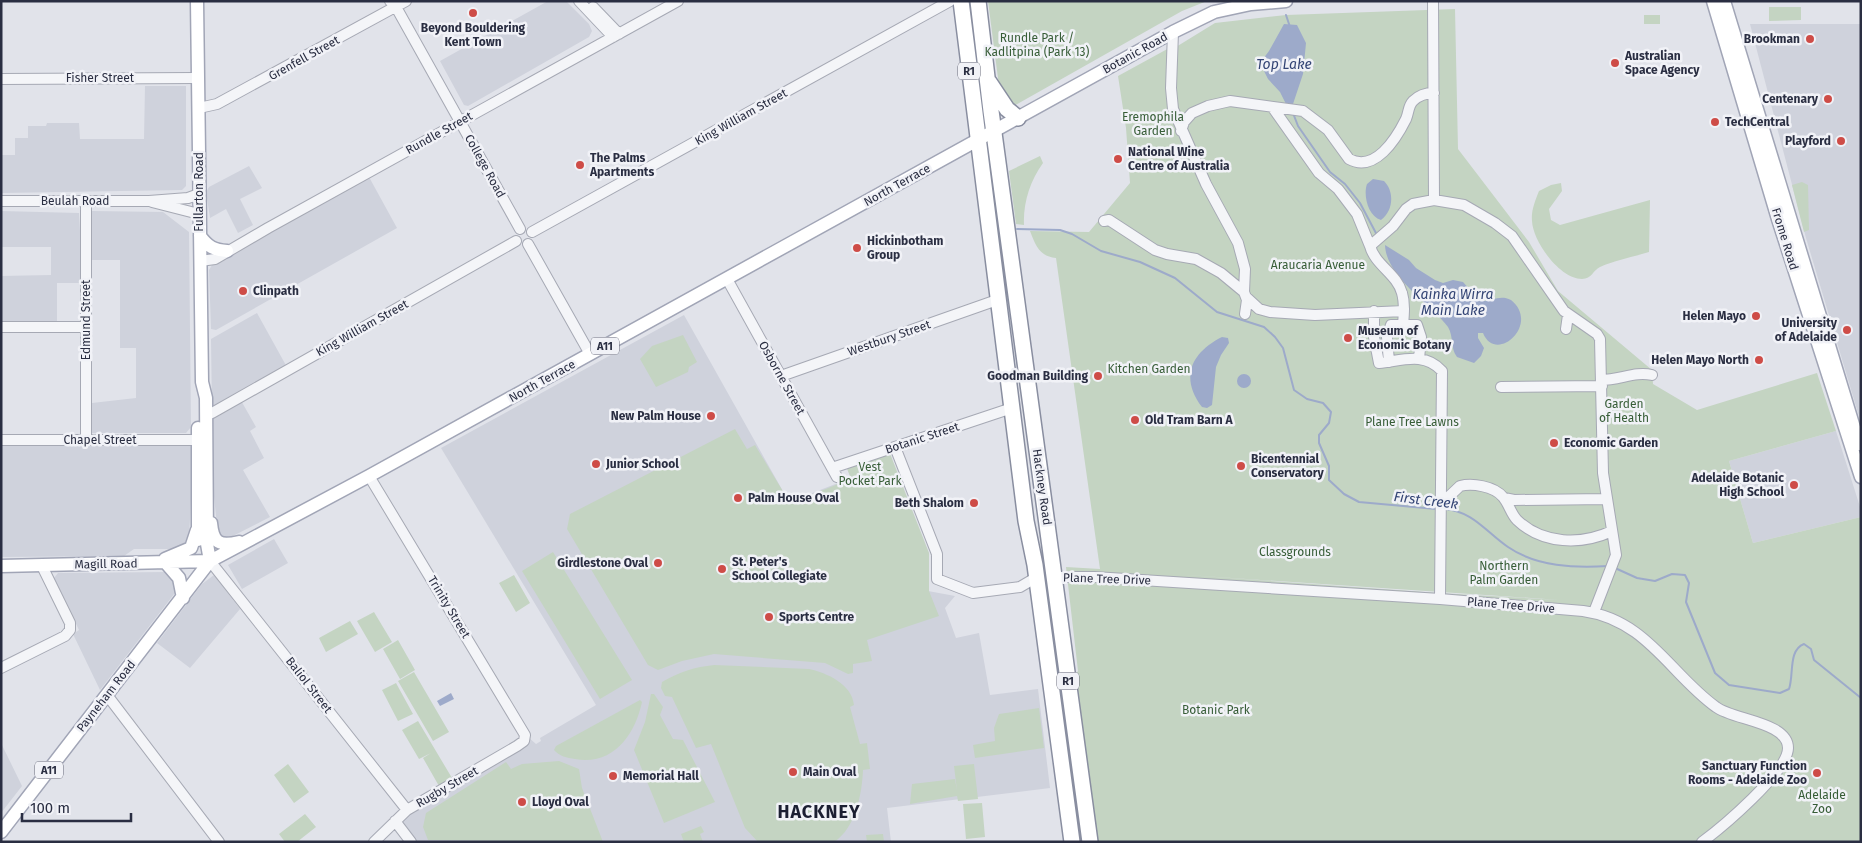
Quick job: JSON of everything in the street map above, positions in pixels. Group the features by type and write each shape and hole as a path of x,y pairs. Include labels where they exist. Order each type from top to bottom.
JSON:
{"highway":[{"name":"R1","path":"961,1 978,140"},
{"name":"R1","path":"978,1 986,79 994,132"},
{"path":"986,79 1007,109 1018,118"},
{"name":"Hackney Road","path":"994,132 1090,842"},
{"name":"Hackney Road","path":"978,140 1026,521 1037,578 1072,842"},
{"path":"995,280 1006,264 1011,262"},
{"path":"1054,697 1059,675 1048,583 1050,579 1055,577"}],"main road":[{"name":"Fullarton Road","path":"197,1 202,382 206,398 207,416 207,544 210,561"},
{"name":"Botanic Road","path":"994,132 1174,32 1214,12 1251,4 1286,1"},
{"name":"Frome Road","path":"1713,1 1778,219 1861,477"},
{"name":"Frome Road","path":"1724,1 1861,451"},
{"name":"A11","path":"978,140 994,132"},
{"name":"North Terrace","path":"210,561 369,476 978,140"},
{"path":"200,236 207,246 215,250 227,251"},
{"name":"Fullarton Road","path":"202,382 198,399 198,546 210,561"},
{"path":"198,440 201,439 203,422 207,416"},
{"path":"207,494 212,534 217,542 226,545 254,539"},
{"path":"150,563 191,548 198,526"},
{"name":"Magill Road","path":"1,566 210,561"},
{"name":"Payneham Road","path":"1,832 184,598 210,561"},
{"path":"166,563 179,578 184,598"}],"street":[{"name":"Grenfell Street","path":"199,108 225,100 393,4 406,1"},
{"path":"579,1 616,36"},
{"path":"587,1 616,36"},
{"name":"Rundle Street","path":"200,261 215,259 678,1"},
{"name":"King William Street","path":"532,232 950,1"},
{"path":"1433,1 1434,195"},
{"name":"College Road","path":"393,4 520,229"},
{"path":"1174,32 1171,89 1174,113 1206,184 1238,243 1245,269 1245,314"},
{"name":"Fisher Street","path":"1,79 198,78"},
{"path":"1174,113 1185,114 1214,104 1234,101 1303,111 1325,126 1349,159 1364,163 1375,160 1385,149 1405,120 1409,106 1414,99 1424,94 1434,93"},
{"path":"1273,108 1319,173 1338,189 1376,240 1375,258 1400,287 1404,311 1403,324"},
{"path":"1181,131 1186,119 1195,111"},
{"name":"Beulah Road","path":"1,201 149,201 188,198 199,194"},
{"path":"1376,240 1410,206 1434,195 1464,205 1506,232 1519,244 1552,296 1568,315 1597,334 1600,339 1603,473 1616,556 1594,612"},
{"name":"Edmund Street","path":"86,201 86,440"},
{"name":"Beulah Road","path":"149,201 199,214"},
{"path":"1104,221 1109,220 1160,252 1201,261 1228,278 1259,309 1270,312 1314,315 1404,311"},
{"path":"525,228 532,232 532,240 528,244 520,244 516,240 516,232 520,229 525,228"},
{"name":"King William Street","path":"207,416 516,240"},
{"path":"528,244 590,354"},
{"name":"Osborne Street","path":"727,279 834,472"},
{"name":"Westbury Street","path":"781,376 997,300"},
{"path":"1374,311 1374,334 1379,363 1407,357 1419,359 1442,370 1440,599"},
{"path":"1566,329 1568,315"},
{"path":"1389,362 1388,333 1391,325 1417,325 1420,337 1419,359"},
{"path":"1,327 86,327"},
{"path":"1501,387 1602,383 1618,380 1639,372 1652,375"},
{"name":"Botanic Street","path":"834,472 894,447 1012,408"},
{"name":"Chapel Street","path":"1,440 198,440"},
{"path":"894,447 936,554 937,579 973,593 1020,587 1037,578"},
{"name":"Trinity Street","path":"369,476 524,731 525,739"},
{"path":"1441,508 1453,490 1463,486 1490,489 1504,498 1514,500 1607,500"},
{"path":"1504,498 1520,522 1555,539 1582,541 1612,531"},
{"name":"Baliol Street","path":"210,561 406,810"},
{"path":"1,668 65,636 70,630 70,622 42,566"},
{"name":"Plane Tree Drive","path":"1055,577 1094,577 1440,599 1594,612 1607,616 1644,638 1715,707 1734,717 1776,729 1785,739 1787,752 1760,792 1738,814 1702,842"},
{"path":"1020,587 1039,593"},
{"path":"107,695 218,842"},
{"name":"Rugby Street","path":"374,842 406,810 517,746 525,739"},
{"path":"395,821 411,842"}],"shaded area":[{"path":"548,1 566,1 589,24 592,31 589,37 468,106 464,105 440,61"},
{"path":"1750,24 1861,24 1861,423 1806,238"},
{"path":"145,86 186,86 186,186 182,190 1,193 1,155 15,155 15,138 28,138 28,126 46,126 47,123 79,123 80,139 144,139"},
{"path":"249,166 262,188 240,199 253,225 238,233 226,209 210,218 206,192 209,187"},
{"path":"369,177 397,228 216,330 211,329 209,270 212,265"},
{"path":"1,211 79,213 83,283 57,283 57,322 1,322 1,276 51,275 51,247 1,247"},
{"path":"92,211 163,212 189,232 191,427 186,433 92,433 92,403 136,398 136,348 120,348 120,260 91,260 90,213"},
{"path":"257,313 288,369 239,397 256,427 250,431 264,458 243,470 270,517 225,540 218,535 213,487 211,339"},
{"name":"St. Peter's School Collegiate","path":"684,315 789,502 851,478 857,494 899,479 929,554 928,591 955,596 945,608 956,638 979,633 990,695 1038,689 1050,788 887,808 891,842 411,842 395,821 528,737 536,744 541,741 540,738 596,705 441,448"},
{"name":"Adelaide Botanic High School","path":"1836,431 1861,510 1861,517 1753,543 1729,461"},
{"path":"190,443 194,446 189,537 181,549 134,549 124,556 1,557 1,444"},
{"path":"274,539 288,563 242,589 228,565"},
{"path":"169,572 178,589 100,690 73,634 79,630 54,578 58,573"},
{"path":"214,575 240,609 190,668 157,643 202,584"},
{"path":"1,743 22,786 1,813"}],"green space":[{"name":"Rundle Park / Kadlitpina (Park 13)","path":"988,1 1207,1 1182,11 1012,107 999,86"},
{"path":"1769,7 1801,7 1801,20 1769,21"},
{"path":"1455,9 1458,149 1529,242 1558,291 1652,370 1653,384 1697,410 1817,373 1836,431 1729,461 1753,543 1861,517 1861,842 1094,842 1079,727 1080,713 1074,684 1078,671 1066,567 1100,569 1056,258 1042,253 1036,246 1030,231 1089,232 1130,183 1126,128 1118,76 1171,47 1176,47 1215,23 1286,15","holes":["1172,574 1560,600 1440,593"]},
{"path":"1644,15 1660,15 1660,24 1644,24"},
{"path":"1040,156 1043,163 1034,177 1028,192 1024,225 1016,224 1009,171"},
{"path":"1802,182 1808,185 1809,230 1804,232 1792,185"},
{"path":"1561,183 1562,191 1549,209 1551,220 1560,225 1650,200 1649,252 1600,267 1585,279 1565,273 1542,249 1532,221 1533,210 1539,191 1551,185"},
{"path":"683,335 697,362 689,367 688,372 656,387 640,359 652,346"},
{"name":"Vest Pocket Park","path":"735,429 747,449 755,445 790,503 851,479 846,466 889,451 929,553 929,591 939,616 867,640 872,661 853,664 853,673 848,674 825,663 714,654 682,661 658,670 648,665 567,529 570,514"},
{"path":"553,552 632,680 600,699 522,571"},
{"path":"514,575 530,603 516,612 499,583"},
{"path":"374,612 392,642 375,652 357,621"},
{"path":"350,621 358,634 326,652 319,638"},
{"path":"398,640 415,670 400,679 383,649"},
{"path":"714,665 809,669 831,677 844,685 849,691 854,705 850,707 860,744 867,743 870,769 863,770 859,799 853,819 842,836 834,842 758,842 745,828 711,744 696,748 672,697 665,696 661,688 662,682 675,675"},
{"path":"414,672 449,732 433,741 398,681"},
{"path":"396,683 413,714 398,721 382,690"},
{"path":"651,694 654,694 663,707 660,715 673,739 683,740 715,802 664,823 634,750 645,722"},
{"path":"640,700 642,702 634,726 620,746 611,753 601,758 589,760 566,757 554,750 556,746"},
{"path":"1039,708 1044,748 975,758 973,745 995,741 994,728 999,714"},
{"path":"418,721 452,778 439,786 423,758 431,753 419,759 402,730"},
{"path":"559,761 579,769 582,788 603,842 428,840 423,827 426,813 506,762 511,769 522,764"},
{"path":"288,764 309,792 294,803 274,775"},
{"path":"974,764 978,799 958,801 957,796 910,804 912,784 955,779 957,791 954,766"},
{"path":"982,803 985,837 966,839 963,804"},
{"path":"305,814 316,827 297,842 285,842 279,834"},
{"path":"701,826 704,832 700,834 703,842 684,842 681,834"},
{"path":"883,834 884,842 867,842 866,835"}],"water":[{"name":"Top Lake","path":"1284,24 1297,25 1306,43 1303,74 1293,104 1286,104 1262,67 1263,59"},
{"path":"1373,179 1384,181 1390,190 1390,207 1381,220 1370,210 1366,199 1367,184"},
{"name":"Kainka Wirra Main Lake","path":"1385,245 1435,280 1443,283 1453,280 1463,282 1480,301 1499,298 1511,300 1519,310 1521,320 1519,329 1513,338 1497,345 1489,342 1483,333 1478,333 1478,338 1484,348 1481,356 1474,363 1457,357 1453,350 1448,327 1401,279 1387,257"},
{"path":"1222,337 1228,338 1229,343 1216,367 1212,405 1207,408 1202,407 1191,386 1192,366 1203,350"},
{"path":"1244,374 1249,376 1251,381 1249,386 1244,388 1239,386 1237,381 1239,376"},
{"path":"451,693 454,699 440,706 437,701"}],"waterway":[{"path":"1286,15 1290,27"},
{"path":"1293,113 1298,126 1330,172 1345,184 1360,203 1377,235"},
{"name":"First Creek","path":"1017,229 1060,230 1072,234 1101,251 1140,262 1175,278 1217,312 1264,327 1283,348 1294,390 1307,399 1323,403 1331,412 1329,423 1319,435 1319,443 1329,466 1329,480 1344,494 1359,502 1436,509"},
{"name":"First Creek","path":"1444,509 1471,518 1508,547 1531,559 1556,565 1608,566"},
{"name":"First Creek","path":"1615,568 1637,578 1655,581 1672,574 1685,575 1689,583 1686,602 1715,673 1729,685 1780,693 1789,689 1794,657 1799,647 1804,644 1811,649 1814,660 1861,698"}],"place":[{"name":"Beyond Bouldering Kent Town","path":"473,13"},
{"name":"Brookman","path":"1810,39"},
{"name":"Australian Space Agency","path":"1615,63"},
{"name":"Centenary","path":"1828,99"},
{"name":"TechCentral","path":"1715,122"},
{"name":"Playford","path":"1841,141"},
{"name":"National Wine Centre of Australia","path":"1118,159"},
{"name":"The Palms Apartments","path":"580,165"},
{"name":"Hickinbotham Group","path":"857,248"},
{"name":"Clinpath","path":"243,291"},
{"name":"Helen Mayo","path":"1756,316"},
{"name":"University of Adelaide","path":"1847,330"},
{"name":"Museum of Economic Botany","path":"1348,338"},
{"name":"Helen Mayo North","path":"1759,360"},
{"name":"Goodman Building","path":"1098,376"},
{"name":"New Palm House","path":"711,416"},
{"name":"Old Tram Barn A","path":"1135,420"},
{"name":"Economic Garden","path":"1554,443"},
{"name":"Junior School","path":"596,464"},
{"name":"Bicentennial Conservatory","path":"1241,466"},
{"name":"Adelaide Botanic High School","path":"1794,485"},
{"name":"Palm House Oval","path":"738,498"},
{"name":"Beth Shalom","path":"974,503"},
{"name":"Girdlestone Oval","path":"658,563"},
{"name":"St. Peter's School Collegiate","path":"722,569"},
{"name":"Sports Centre","path":"769,617"},
{"name":"Main Oval","path":"793,772"},
{"name":"Sanctuary Function Rooms - Adelaide Zoo","path":"1817,773"},
{"name":"Memorial Hall","path":"613,776"},
{"name":"Lloyd Oval","path":"522,802"}],"district":[{"name":"HACKNEY","path":"819,812"}],"park label":[{"name":"Eremophila Garden","path":"1153,124"},
{"name":"Araucaria Avenue","path":"1318,265"},
{"name":"Kitchen Garden","path":"1149,369"},
{"name":"Garden of Health","path":"1624,411"},
{"name":"Plane Tree Lawns","path":"1412,422"},
{"name":"Classgrounds","path":"1295,552"},
{"name":"Northern Palm Garden","path":"1504,573"},
{"name":"Botanic Park","path":"1216,710"},
{"name":"Adelaide Zoo","path":"1822,802"}]}
